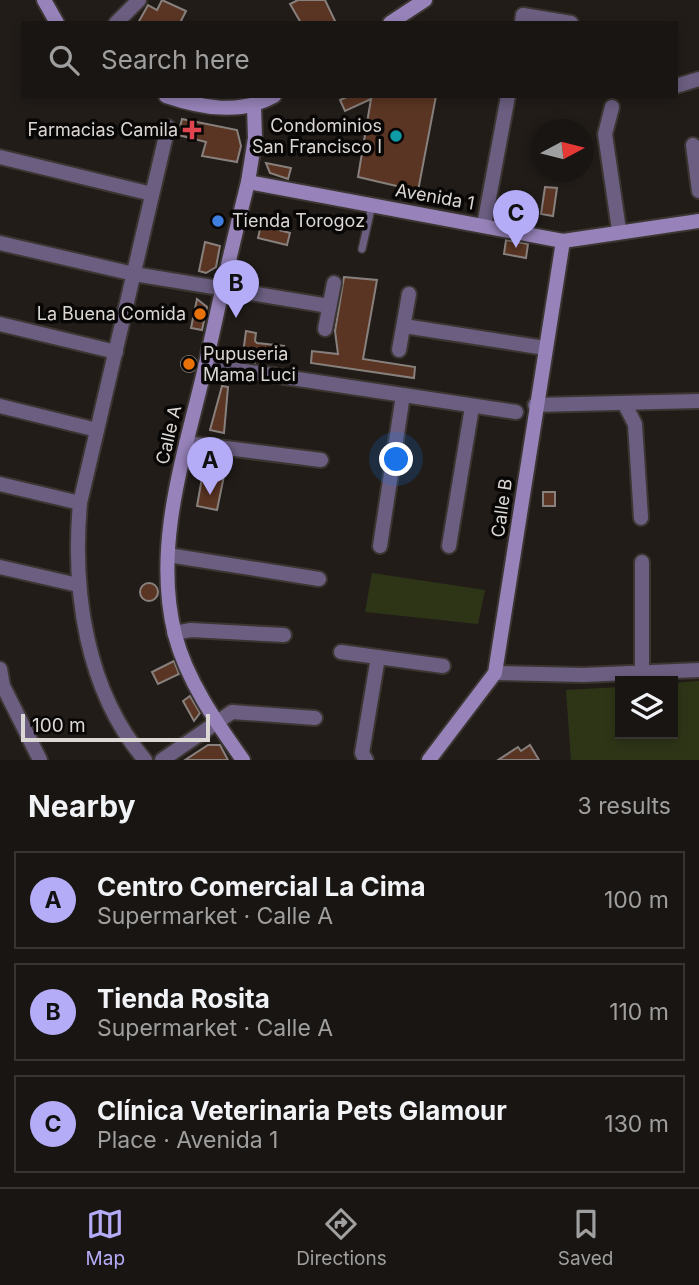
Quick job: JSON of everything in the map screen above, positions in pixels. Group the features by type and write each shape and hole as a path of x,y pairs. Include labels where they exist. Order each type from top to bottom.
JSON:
{"street":[{"path":"44,0 56,21"},
{"path":"393,21 425,0"},
{"path":"118,21 134,2"},
{"path":"522,21 523,15 559,21"},
{"path":"678,85 699,79"},
{"path":"175,98 232,110 254,106 270,98"},
{"path":"484,225 508,98"},
{"name":"Calle A","path":"243,760 216,720 185,665 174,633 167,576 186,443 248,182 255,138 254,106"},
{"path":"612,107 605,134 619,230"},
{"path":"145,760 131,743 111,709 90,648 78,585 76,548 80,503 168,127"},
{"path":"693,145 699,191"},
{"path":"0,157 152,194"},
{"name":"Avenida 1","path":"248,182 563,241 619,230 699,221"},
{"name":"Calle B","path":"429,760 495,673 510,593 535,405 563,241"},
{"path":"0,243 134,274 330,306"},
{"path":"325,329 334,283"},
{"path":"398,350 409,294"},
{"path":"0,324 116,352"},
{"path":"404,326 545,348"},
{"path":"205,365 516,412"},
{"path":"380,546 403,395"},
{"path":"535,405 699,401"},
{"path":"624,403 635,424 642,518"},
{"path":"0,406 97,429"},
{"path":"449,546 472,407"},
{"path":"186,443 321,460"},
{"path":"0,484 80,503"},
{"path":"168,555 319,579"},
{"path":"642,562 642,672"},
{"path":"0,569 78,585"},
{"path":"174,633 191,629 284,635"},
{"path":"341,652 443,666"},
{"path":"366,760 362,753 377,657"},
{"path":"0,669 3,686 40,760"},
{"path":"495,673 699,670"},
{"path":"162,760 216,720 232,712 315,719"}],"lane":[{"path":"362,249 372,205"}],"green space":[{"path":"372,573 485,590 478,624 365,612"},
{"path":"699,681 699,760 571,760 566,690 615,687 615,739 678,739 678,683"}],"building":[{"path":"162,0 186,11 181,21 139,21 148,5 157,10"},
{"path":"298,0 325,0 335,21 300,21 290,4"},
{"name":"Condominios San Francisco I","path":"344,98 436,98 418,191 358,177 371,99 345,111 340,100"},
{"path":"182,119 237,130 241,146 237,162 202,156 206,142 178,135"},
{"path":"266,163 291,168 288,179 270,173"},
{"path":"545,187 557,188 553,216 541,214"},
{"path":"261,225 290,233 287,245 258,238"},
{"path":"506,240 528,244 526,258 504,254"},
{"path":"205,242 220,246 216,267 206,273 199,271"},
{"path":"344,277 377,280 363,359 415,367 414,378 311,363 312,351 338,354 335,331"},
{"name":"La Buena Comida","path":"197,299 207,307 202,330 191,328"},
{"path":"246,331 256,333 257,343 284,346 282,357 256,353 255,363 242,361"},
{"name":"Pupuseria Mama Luci","path":"189,356 197,364 189,372 181,364"},
{"path":"222,386 228,387 224,433 210,430"},
{"path":"204,466 225,471 217,510 197,506"},
{"path":"543,492 555,492 555,506 543,506"},
{"path":"149,583 155,586 158,592 155,598 149,601 143,598 140,592 143,586"},
{"path":"174,661 179,674 158,684 152,672"},
{"path":"190,696 200,713 194,721 183,701"},
{"path":"208,745 220,745 228,760 185,760"},
{"path":"530,745 539,760 498,760 518,747 521,751"}],"place":[{"name":"Farmacias Camila","path":"192,130"},
{"name":"Condominios San Francisco I","path":"396,136"},
{"name":"Tienda Torogoz","path":"218,221"},
{"name":"Clínica Veterinaria Pets Glamour","path":"516,248"},
{"name":"La Buena Comida","path":"200,314"},
{"name":"Tienda Rosita","path":"236,318"},
{"name":"Pupuseria Mama Luci","path":"189,364"},
{"name":"Centro Comercial La Cima","path":"210,495"}]}
